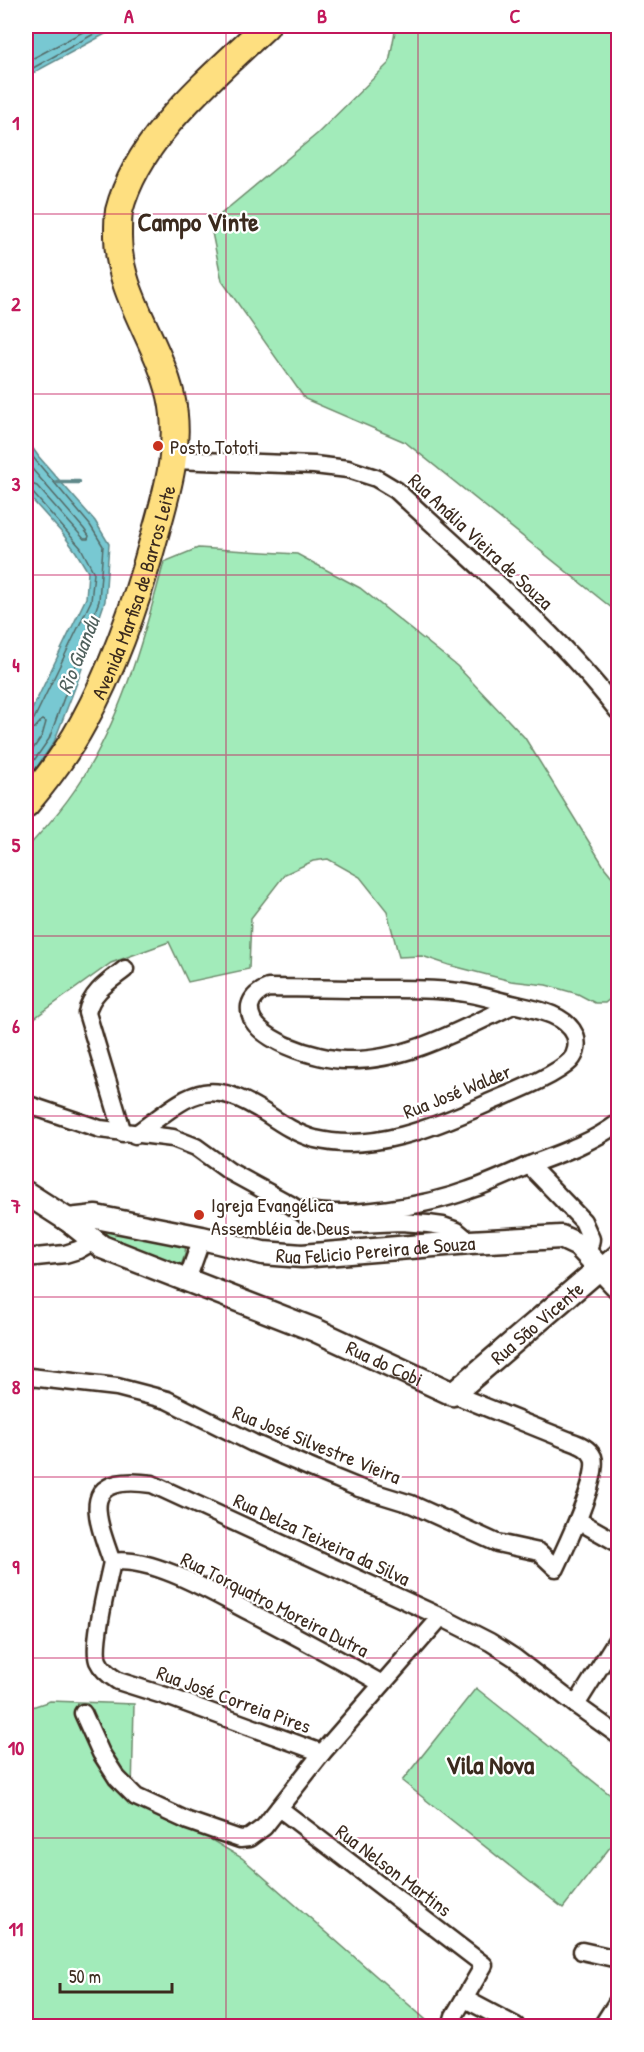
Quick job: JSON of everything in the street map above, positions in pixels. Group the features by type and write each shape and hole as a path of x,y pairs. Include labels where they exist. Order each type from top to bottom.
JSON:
{"main road":[{"name":"Avenida Marfisa de Barros Leite","path":"26,804 70,746 84,722 119,646 148,561 173,460 175,420 171,395 123,276 118,247 119,213 130,179 157,138 197,93 266,26"},
{"path":"26,1194 68,1220"},
{"name":"Rua Felicio Pereira de Souza","path":"68,1220 96,1217 202,1238 263,1253 302,1256 470,1242 561,1238 573,1242 594,1260 618,1287"},
{"name":"Rua do Cobi","path":"68,1220 94,1241 116,1253 315,1330 453,1394"},
{"name":"Rua São Vicente","path":"453,1394 594,1260"}],"street":[{"name":"Rua Anália Vieira de Souza","path":"173,460 314,465 348,469 376,478 396,490 539,624 593,678 618,711"},
{"path":"125,969 98,991 87,1013 129,1134"},
{"name":"Rua José Walder","path":"129,1134 186,1098 201,1093 217,1092 237,1096 289,1128 316,1139 368,1142 422,1131 536,1082 568,1063 573,1058 577,1042 569,1026 558,1018 541,1011 460,992 420,989 268,988 255,996 250,1003 251,1016 261,1029 292,1049 345,1060 372,1059 408,1051 513,1005"},
{"path":"26,1104 100,1129 173,1138 196,1147 238,1176 296,1208 311,1220 324,1224 401,1222 444,1226 457,1231 470,1242"},
{"path":"296,1208 326,1212 354,1211 421,1202 469,1190 598,1136 618,1123"},
{"path":"529,1165 583,1221 591,1239 594,1260"},
{"path":"187,1280 202,1238"},
{"path":"26,1257 65,1254 94,1241"},
{"name":"Rua São Vicente","path":"594,1260 618,1252"},
{"name":"Rua José Silvestre Vieira","path":"30,1377 117,1387 167,1400 253,1443 359,1488 411,1504 497,1543 539,1552 556,1569"},
{"name":"Rua do Cobi","path":"453,1394 570,1440 587,1449 592,1455 594,1464 579,1521 556,1569"},
{"name":"Rua Delza Teixeira da Silva","path":"112,1562 98,1514 100,1494 108,1486 120,1482 152,1484 441,1617 515,1658 618,1734"},
{"path":"579,1521 618,1543"},
{"name":"Rua Torquatro Moreira Dutra","path":"112,1562 130,1561 143,1564 198,1585 382,1683"},
{"name":"Rua José Correia Pires","path":"83,1713 101,1753 117,1778 136,1797 188,1821 240,1839 249,1838 264,1827 322,1753 182,1701 118,1681 105,1671 97,1657 102,1607 112,1562"},
{"path":"322,1753 441,1617"},
{"path":"576,1705 618,1638"},
{"name":"Rua Nelson Martins","path":"279,1808 483,1965 465,1999"},
{"path":"582,1951 618,1959"},
{"path":"451,2026 454,2016 465,1999 516,2026"},
{"path":"602,2026 618,2001"}],"green space":[{"path":"396,26 618,26 618,613 405,442 305,399 222,281 210,223 317,134 389,63"},
{"path":"198,548 297,554 360,588 457,666 525,738 605,868 618,884 618,992 605,1003 595,1003 578,994 546,985 511,981 422,956 399,957 387,911 360,877 328,859 313,861 285,874 251,918 249,969 188,982 169,942 111,963 26,1024 26,849 67,801 101,745 133,668 164,562"},
{"path":"92,1227 185,1241 183,1259 178,1269 106,1242"},
{"path":"476,1688 618,1801 618,1837 563,1908 402,1781"},
{"path":"50,1701 134,1704 132,1793 242,1858 433,2026 26,2026 26,1709"}],"water":[{"path":"26,26 120,26 31,74 26,83"},
{"name":"Rio Guandu","path":"26,439 95,521 109,544 105,601 78,680 54,742 26,783 26,722 86,598 88,572 62,533 26,493"}],"waterway":[{"path":"57,482 79,482"}],"place":[{"name":"Posto Tototi","path":"158,446"},
{"name":"Igreja Evangélica Assembléia de Deus","path":"199,1215"}],"district":[{"name":"Campo Vinte","path":"198,221"},
{"name":"Vila Nova","path":"490,1764"}]}
